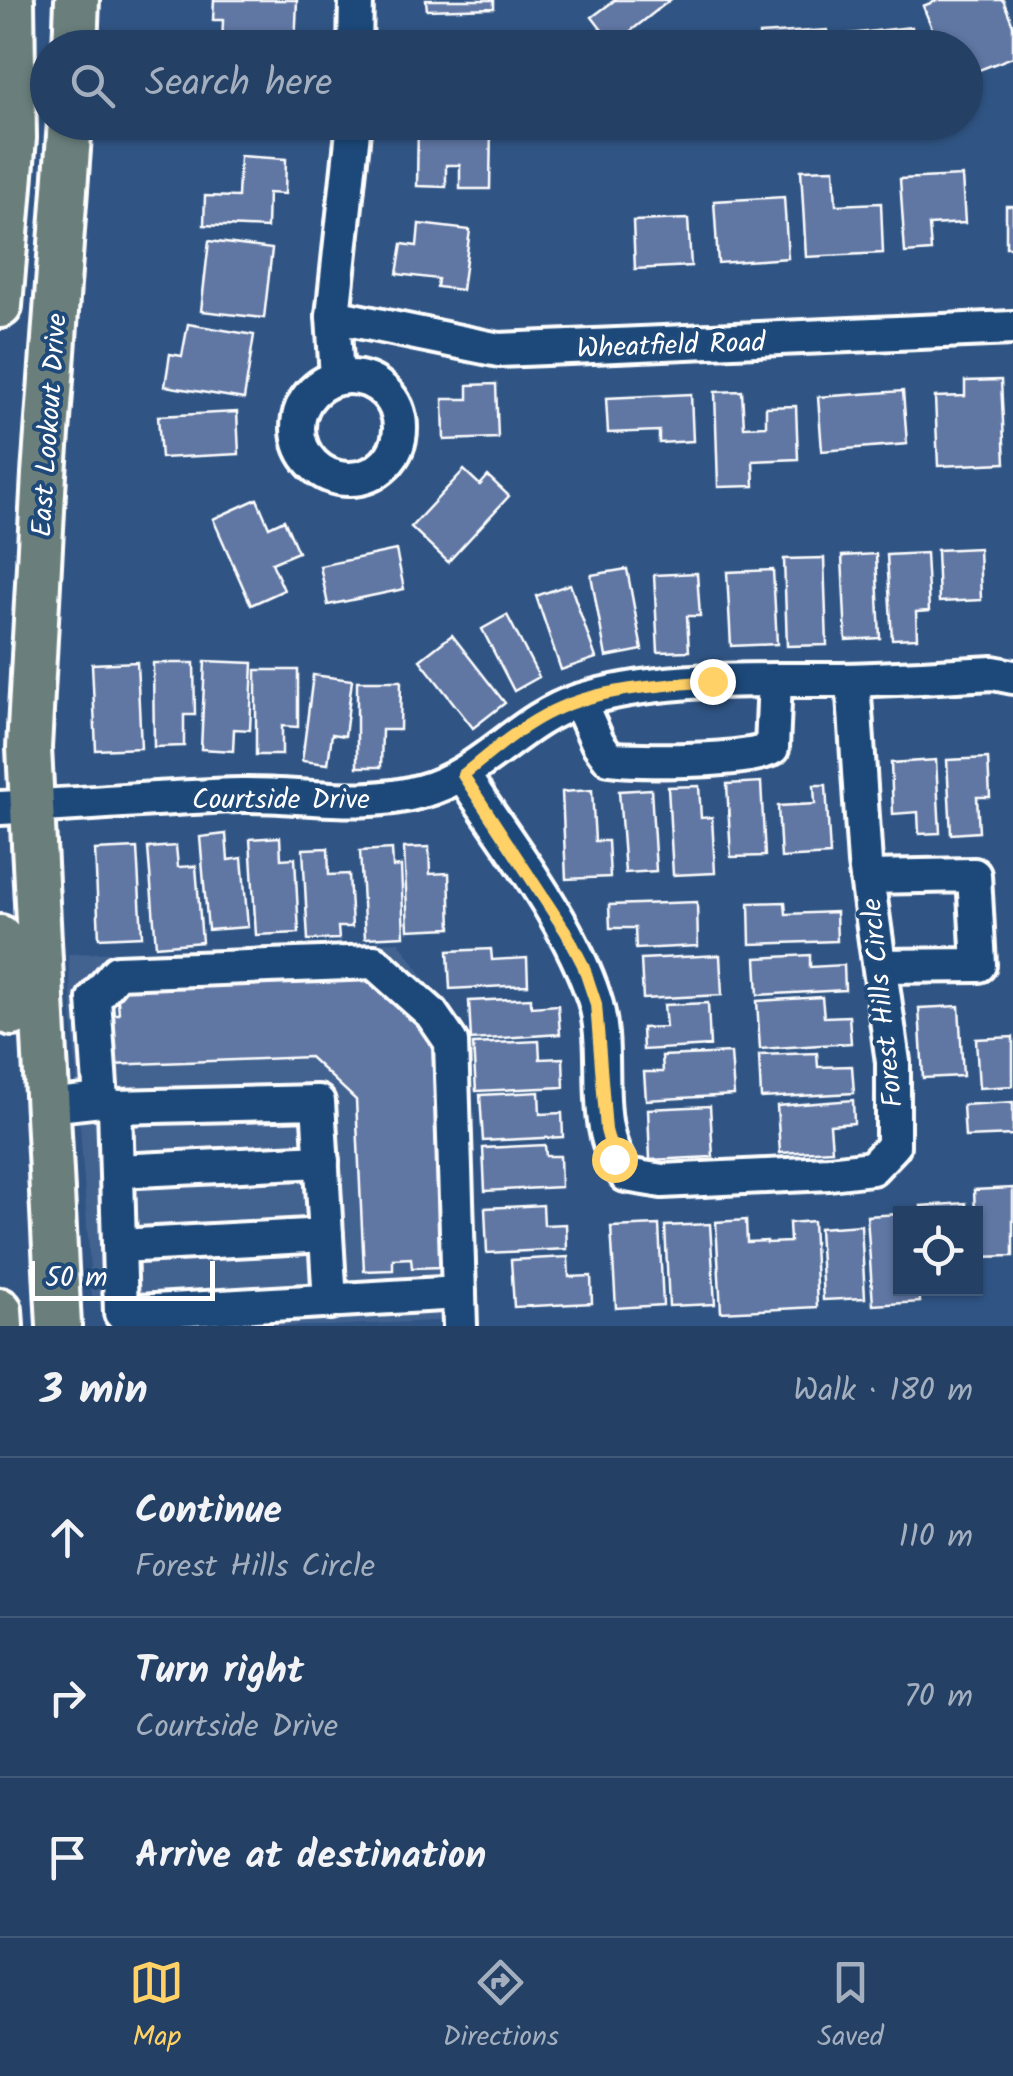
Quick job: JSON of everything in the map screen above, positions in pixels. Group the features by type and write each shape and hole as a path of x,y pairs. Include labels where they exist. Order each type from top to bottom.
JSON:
{"main road":[{"name":"East Lookout Drive","path":"0,306 12,0"},
{"path":"76,30 77,0"},
{"name":"East Lookout Drive","path":"60,1326 48,1106 15,807 36,598 69,140"},
{"path":"0,937 9,956 16,1060 31,1092 48,1106"},
{"path":"0,1310 0,1326"}],"street":[{"path":"356,0 356,30"},
{"path":"336,378 333,316 352,140"},
{"name":"Wheatfield Road","path":"333,316 499,350 1013,328"},
{"name":"Courtside Drive","path":"15,807 244,795 366,799 423,791 463,775 546,714 579,701 639,688 992,673 1013,677"},
{"path":"579,701 598,743 610,758 629,761 746,756 772,748 775,680"},
{"name":"Forest Hills Circle","path":"463,775 566,932 583,965 596,1004 606,1130 614,1159 626,1175 662,1181 872,1168 893,1146 893,1062 868,876 852,680"},
{"path":"868,876 974,875 979,965 880,966"},
{"path":"459,1293 330,1302 294,1315 121,1313 116,1172 94,999 117,972 374,962 431,1013 451,1042 459,1293 460,1326"},
{"path":"48,1106 318,1102 330,1302"},
{"path":"116,1172 322,1161"},
{"path":"119,1246 326,1235"}],"shaded area":[{"path":"399,942 465,1038 479,1319 326,1326 120,1326 106,1300 92,1296 68,954"}],"building":[{"path":"214,0 297,0 296,30 223,30 223,20 213,20"},
{"path":"426,0 494,0 494,8 427,10"},
{"path":"615,0 670,0 632,30 602,30 592,17"},
{"path":"938,0 1003,0 1013,25 1013,57 983,68 983,30 933,30 923,6"},
{"path":"418,140 491,140 490,189 460,189 460,165 446,165 446,187 417,186"},
{"path":"240,156 286,159 285,194 268,193 267,228 204,225 205,196 238,197"},
{"path":"834,169 836,205 881,203 883,253 806,257 801,170"},
{"path":"962,176 965,223 929,225 931,251 905,253 900,179"},
{"path":"784,197 788,258 718,263 714,201"},
{"path":"1006,206 1013,206 1013,247 1006,247"},
{"path":"688,219 691,266 635,269 633,221"},
{"path":"419,224 470,230 462,290 437,287 438,279 397,274 402,244 417,246"},
{"path":"209,241 272,249 264,318 201,311"},
{"path":"188,324 254,335 244,399 165,386 170,354 182,356"},
{"path":"1001,380 1005,463 938,466 935,397 965,396 965,381"},
{"path":"496,384 498,438 444,440 443,399 468,399 468,385"},
{"path":"742,391 744,427 766,426 766,407 796,406 798,459 753,461 754,486 718,487 715,392"},
{"path":"903,391 907,444 822,451 818,397"},
{"path":"691,394 693,441 659,443 659,431 608,433 606,398"},
{"path":"237,412 239,454 161,458 158,416"},
{"path":"464,470 480,485 488,476 509,496 448,562 411,527"},
{"path":"257,499 269,527 284,520 298,552 272,563 284,590 251,605 213,519"},
{"path":"979,548 981,600 939,602 937,550"},
{"path":"396,550 404,589 328,605 320,566"},
{"path":"926,553 929,611 916,612 917,638 892,639 887,555"},
{"path":"876,554 880,638 846,640 842,556"},
{"path":"824,558 827,645 787,646 784,559"},
{"path":"627,569 642,650 606,657 591,575"},
{"path":"773,570 777,644 731,646 727,572"},
{"path":"697,573 700,616 687,616 689,651 658,652 654,575"},
{"path":"570,584 596,658 561,670 536,596"},
{"path":"507,615 539,677 514,691 482,629"},
{"path":"452,635 505,703 473,728 420,660"},
{"path":"205,661 253,663 250,730 234,729 233,751 201,749"},
{"path":"137,662 141,748 96,750 92,664"},
{"path":"153,663 194,663 195,715 184,715 184,746 154,747"},
{"path":"256,670 298,670 298,727 282,726 282,755 256,755"},
{"path":"313,675 352,680 345,736 332,734 328,764 302,761"},
{"path":"357,681 401,681 400,730 382,730 381,767 357,767"},
{"path":"988,758 990,797 977,797 979,832 951,834 947,760"},
{"path":"936,760 940,833 919,834 918,812 893,814 891,763"},
{"path":"761,782 765,856 731,857 727,784"},
{"path":"814,785 826,785 830,855 781,858 778,806 815,804"},
{"path":"699,786 701,818 712,817 715,873 673,875 668,787"},
{"path":"651,789 656,871 625,873 619,791"},
{"path":"592,790 595,841 608,841 610,877 566,879 562,792"},
{"path":"226,834 228,860 242,858 248,927 208,930 200,837"},
{"path":"280,837 281,859 295,858 299,933 256,935 250,839"},
{"path":"176,846 178,867 196,866 202,942 156,946 148,848"},
{"path":"429,847 430,874 449,873 451,928 408,930 404,848"},
{"path":"137,848 142,936 99,938 95,850"},
{"path":"328,848 329,875 349,874 352,927 338,927 339,939 308,940 303,849"},
{"path":"392,849 393,867 401,866 404,936 365,938 360,851"},
{"path":"697,902 698,946 636,949 635,928 610,928 609,905"},
{"path":"785,902 786,914 836,912 837,941 750,944 749,903"},
{"path":"491,949 492,960 527,958 528,985 450,989 448,951"},
{"path":"720,955 722,995 643,999 641,959"},
{"path":"810,955 810,967 844,965 845,990 758,995 756,958"},
{"path":"369,976 432,1034 442,1267 412,1268 411,1258 393,1259 393,1270 364,1271 356,1100 310,1057 111,1065 109,1014 119,1014 117,986"},
{"path":"822,997 824,1017 849,1016 851,1043 760,1049 757,1001"},
{"path":"531,998 531,1007 558,1005 560,1034 471,1040 469,1001"},
{"path":"708,1003 710,1046 643,1050 642,1028 666,1027 664,1005"},
{"path":"959,1006 963,1076 923,1078 919,1008"},
{"path":"1013,1037 1013,1086 979,1088 976,1039"},
{"path":"539,1041 540,1059 563,1058 564,1087 476,1091 473,1044"},
{"path":"731,1053 734,1095 646,1100 644,1072 663,1072 662,1056"},
{"path":"817,1053 818,1067 852,1066 854,1093 761,1098 759,1055"},
{"path":"539,1092 540,1114 562,1113 563,1137 483,1141 480,1095"},
{"path":"853,1100 854,1123 830,1125 832,1150 780,1153 777,1106"},
{"path":"1013,1102 1013,1135 965,1137 963,1105"},
{"path":"710,1106 713,1157 650,1160 648,1109"},
{"path":"545,1145 546,1156 560,1156 561,1187 485,1191 483,1148"},
{"path":"1013,1188 1013,1256 983,1257 983,1206 975,1206 974,1190"},
{"path":"966,1203 966,1206 921,1206"},
{"path":"543,1205 544,1225 566,1224 567,1249 487,1253 485,1208"},
{"path":"893,1214 893,1296 920,1296 920,1302 873,1305 867,1216"},
{"path":"746,1220 747,1242 767,1243 790,1242 789,1223 813,1221 817,1307 721,1312 716,1222"},
{"path":"710,1224 715,1304 669,1306 665,1226"},
{"path":"659,1225 663,1305 616,1308 611,1227"},
{"path":"861,1225 865,1298 823,1300 819,1228"},
{"path":"568,1257 569,1277 591,1276 592,1303 514,1307 511,1260"}],"route":[{"path":"614,1159 606,1130 596,1004 583,965 566,932 463,775 546,714 579,701 639,688 712,681"}]}
